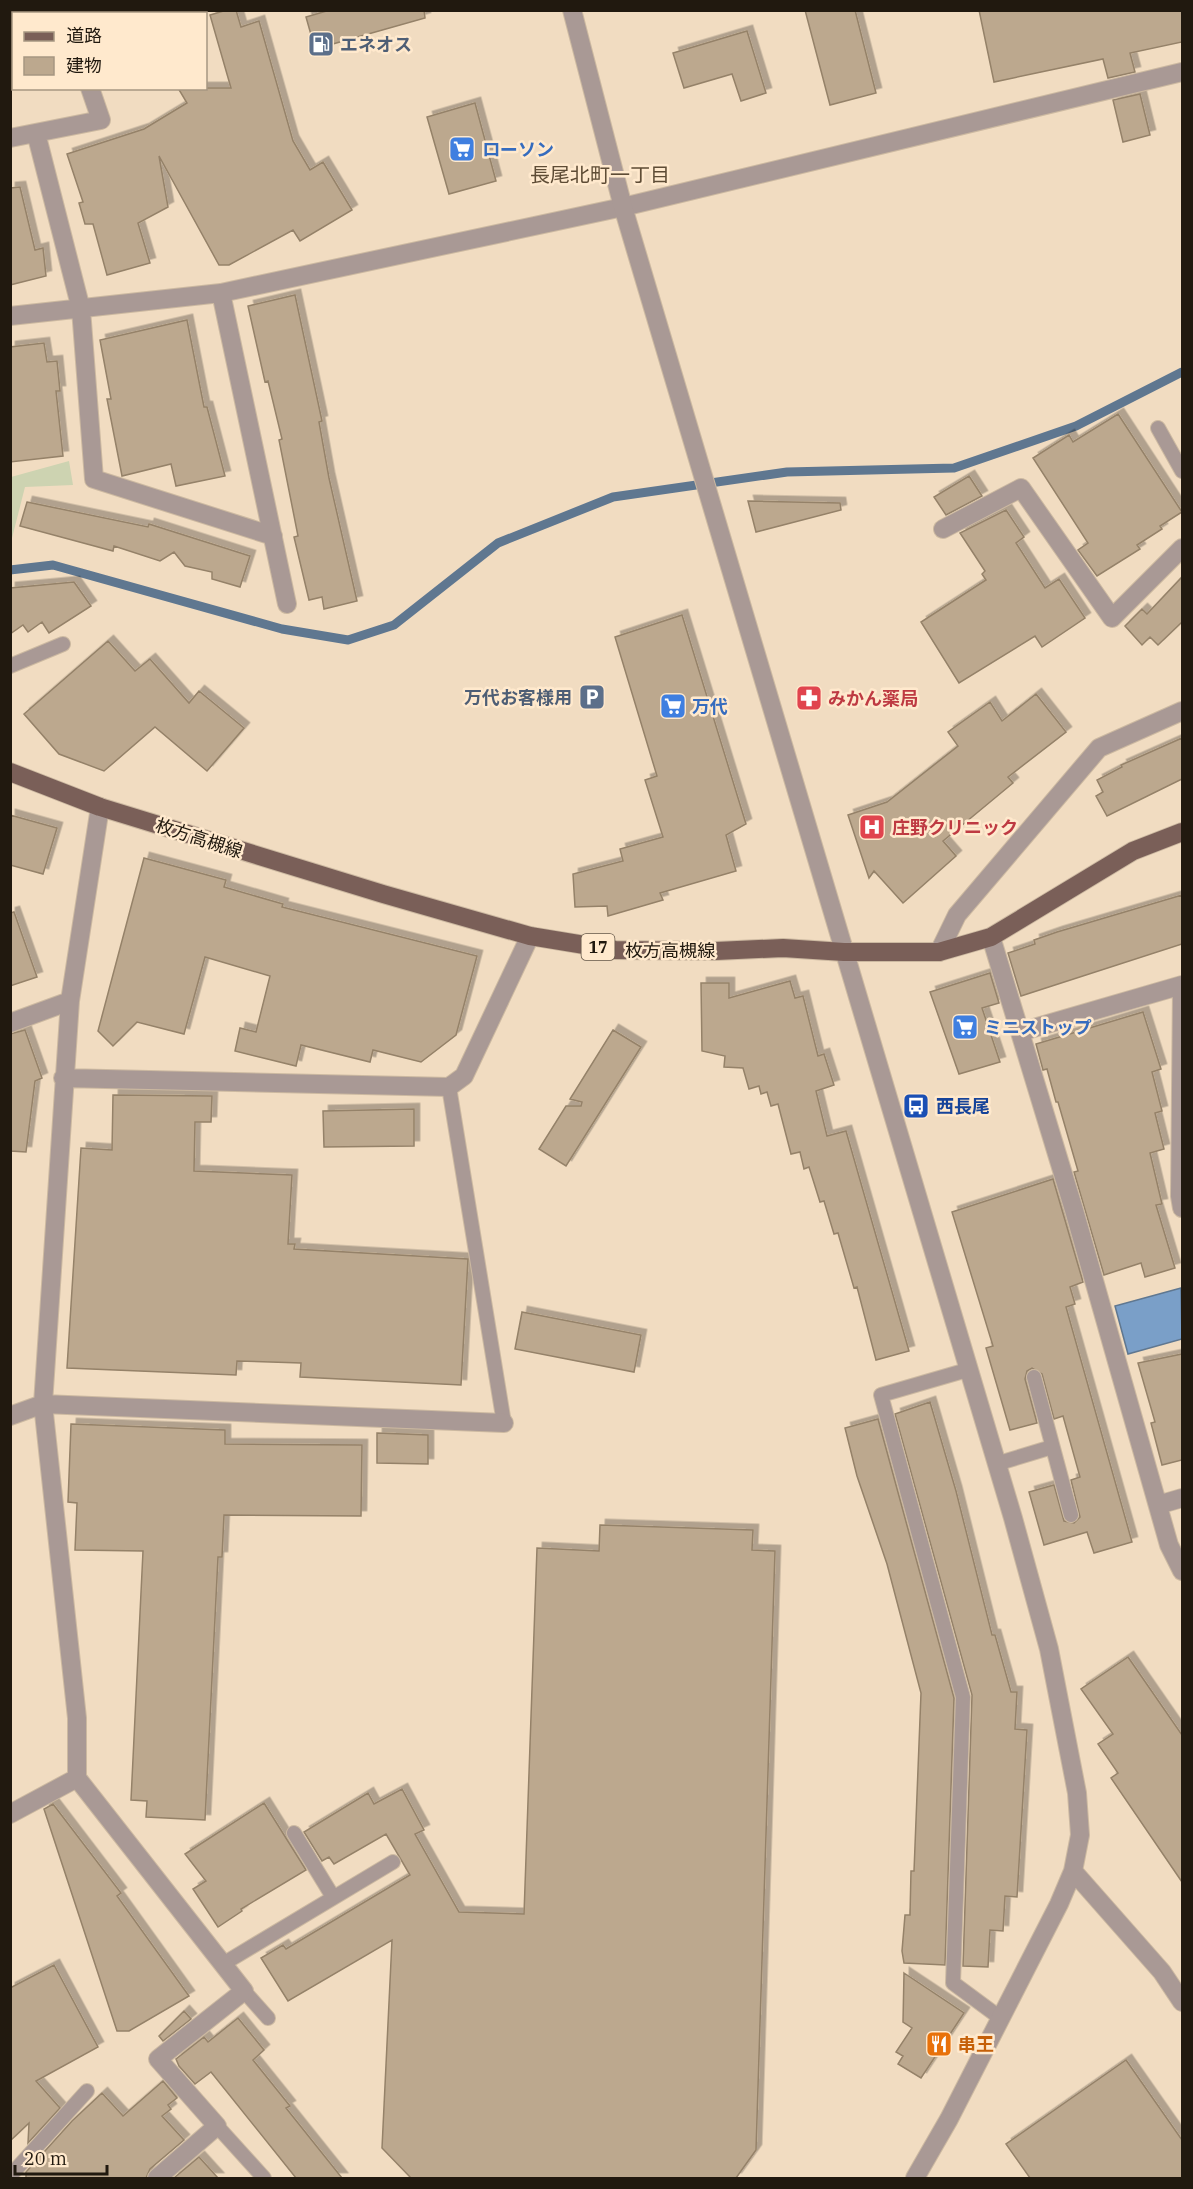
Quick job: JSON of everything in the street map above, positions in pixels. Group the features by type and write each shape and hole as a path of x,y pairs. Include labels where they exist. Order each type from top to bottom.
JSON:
{"main road":[{"name":"枚方高槻線","path":"10,772 100,807 248,854 530,936 615,950 716,951 783,948 844,952 939,952 991,937 1133,851 1182,832"}],"street":[{"path":"572,10 623,207 1049,1649 1077,1793 1080,1835 1073,1871 1059,1904 999,2017 949,2119 915,2178"},
{"path":"10,316 221,293 623,207 1182,72"},
{"path":"10,138 102,120 91,90"},
{"path":"36,133 81,309 94,479 273,536"},
{"path":"221,293 287,604"},
{"path":"943,529 1021,488 1112,618 1180,555"},
{"path":"939,952 957,915 1099,748 1182,711"},
{"path":"100,807 70,1001 63,1078 43,1404 77,1718 77,1778 244,1991 158,2059 217,2126 157,2178"},
{"path":"63,1078 449,1087 464,1076 530,936"},
{"path":"991,937 1074,1210 1169,1545 1182,1571"},
{"path":"1020,1032 1182,986 1182,1208"},
{"path":"10,1023 70,1001"},
{"path":"10,1416 43,1404 504,1423"},
{"path":"1158,1505 1182,1498"},
{"path":"10,1814 77,1778"},
{"path":"1073,1871 1162,1972 1182,2002"}],"lane":[{"path":"1158,428 1182,471"},
{"path":"10,666 63,644"},
{"path":"449,1087 504,1423"},
{"path":"967,1370 881,1395 963,1697 953,1983 999,2017"},
{"path":"1034,1377 1071,1515"},
{"path":"996,1464 1052,1447"},
{"path":"294,1833 333,1898"},
{"path":"224,1964 393,1862"},
{"path":"244,1991 268,2018"},
{"path":"10,2176 87,2091"},
{"path":"217,2126 264,2178"}],"green space":[{"path":"69,461 73,485 25,487 11,542 11,477"}],"water":[{"path":"1181,1288 1182,1339 1128,1354 1115,1306"}],"building":[{"path":"236,10 241,27 259,21 293,141 310,170 323,162 352,210 300,241 293,230 229,265 219,265 159,156 168,207 138,223 150,263 107,275 93,224 85,224 79,203 83,202 67,154 144,129 187,103 179,90 231,88 210,15"},
{"path":"330,10 424,10 425,18 315,49 306,17"},
{"path":"805,10 855,10 876,93 830,105"},
{"path":"979,10 1182,10 1182,42 1130,53 1135,72 1108,78 1103,59 994,82"},
{"path":"747,31 766,93 741,101 732,74 684,88 673,53"},
{"path":"1140,94 1150,135 1123,142 1113,100"},
{"name":"ローソン","path":"475,103 496,181 449,194 427,117"},
{"path":"20,187 35,250 43,248 46,276 10,285 10,188"},
{"path":"295,295 322,421 319,422 329,478 357,601 324,609 322,597 309,600 294,537 298,536 279,440 282,439 268,381 265,382 248,306"},
{"path":"187,320 204,407 207,407 225,476 176,486 171,464 122,476 107,399 111,399 100,340"},
{"path":"44,343 47,362 57,361 60,391 56,391 63,456 10,462 10,347"},
{"path":"1118,414 1182,512 1160,526 1162,529 1137,545 1140,549 1097,576 1078,550 1088,543 1033,458 1069,435 1073,442"},
{"path":"969,476 982,496 946,515 934,497"},
{"path":"748,501 840,503 841,510 756,532"},
{"path":"27,502 148,527 149,524 250,556 240,587 212,579 212,572 185,566 174,552 160,561 114,546 113,551 20,526"},
{"path":"1006,510 1024,537 1016,543 1045,588 1059,579 1085,618 1042,647 1035,636 959,683 921,622 986,580 982,574 985,571 960,533"},
{"path":"1182,577 1182,622 1158,645 1150,637 1142,645 1125,626 1142,609 1147,614"},
{"path":"74,582 91,606 49,633 42,622 28,632 23,625 10,634 10,588"},
{"name":"万代","path":"682,615 746,824 726,835 736,871 660,893 663,900 608,916 607,906 575,907 573,874 623,861 620,849 663,837 645,780 657,776 615,637"},
{"path":"108,641 135,671 150,659 189,703 199,691 244,728 207,771 155,727 104,771 59,754 24,714"},
{"path":"1036,694 1066,732 1008,777 1013,783 943,841 956,856 903,903 874,871 869,878 848,815 887,802 958,746 948,732 990,702 1002,721"},
{"path":"1182,738 1182,779 1107,816 1096,796 1103,792 1097,780 1122,767 1121,765"},
{"path":"10,815 57,828 43,874 10,865"},
{"path":"144,858 226,880 224,887 283,904 282,907 477,956 456,1035 421,1062 373,1050 370,1062 301,1045 296,1066 235,1051 240,1028 256,1032 270,976 205,957 184,1034 137,1022 113,1046 98,1031"},
{"path":"1182,895 1182,944 1021,996 1008,953 1035,944 1034,940 1057,932"},
{"path":"14,912 37,977 10,986 10,913"},
{"name":"ミニストップ","path":"990,973 999,1003 982,1008 1000,1062 959,1074 930,992"},
{"path":"790,981 795,998 803,996 818,1056 824,1054 834,1085 816,1091 827,1136 846,1131 909,1351 876,1360 857,1287 854,1288 838,1233 834,1234 824,1201 820,1202 809,1167 804,1169 800,1152 791,1154 778,1104 771,1106 767,1092 761,1094 759,1086 749,1089 743,1068 724,1067 725,1056 702,1051 701,983 729,983 729,998"},
{"path":"1143,1012 1161,1069 1152,1072 1162,1111 1155,1113 1164,1149 1150,1153 1162,1204 1156,1205 1175,1268 1145,1277 1141,1263 1104,1275 1074,1172 1078,1171 1058,1102 1056,1102 1047,1069 1043,1070 1036,1044"},
{"path":"25,1030 42,1078 35,1081 26,1152 10,1151 10,1034"},
{"path":"613,1030 641,1047 566,1166 539,1149 566,1106 581,1106 582,1102 570,1099"},
{"path":"113,1095 212,1096 211,1122 195,1122 194,1171 292,1175 288,1244 295,1244 294,1249 468,1259 461,1385 300,1377 301,1363 237,1361 236,1375 67,1368 81,1148 112,1150"},
{"path":"414,1109 414,1146 324,1147 323,1111"},
{"path":"1053,1179 1083,1282 1070,1287 1075,1304 1066,1307 1132,1542 1094,1553 1087,1532 1044,1545 1029,1492 1054,1485 1064,1521 1074,1523 1080,1517 1071,1480 1080,1477 1063,1416 1054,1419 1042,1374 1032,1368 1027,1371 1025,1379 1037,1423 1010,1430 986,1348 993,1346 952,1212"},
{"path":"522,1312 641,1335 634,1372 515,1349"},
{"path":"1182,1354 1182,1460 1162,1465 1151,1423 1155,1422 1138,1363"},
{"path":"930,1402 956,1491 992,1635 995,1635 1011,1692 1017,1692 1015,1729 1027,1730 1017,1897 1005,1896 1003,1931 990,1930 988,1967 963,1966 972,1695 895,1414"},
{"path":"878,1419 954,1698 945,1965 904,1963 902,1951 905,1915 910,1915 911,1871 914,1871 921,1693 887,1564 857,1476 845,1428"},
{"path":"71,1424 225,1430 225,1444 362,1445 361,1516 224,1515 222,1557 218,1557 205,1820 146,1817 147,1801 131,1800 143,1551 75,1550 77,1503 68,1502"},
{"path":"377,1433 428,1435 428,1464 377,1463"},
{"path":"600,1525 753,1530 752,1550 775,1551 756,2150 736,2178 411,2178 382,2148 392,1940 288,2001 261,1958 283,1945 286,1949 410,1875 386,1834 334,1864 329,1857 322,1861 304,1832 368,1793 374,1804 402,1789 424,1830 415,1834 459,1912 524,1914 537,1548 599,1551"},
{"path":"1128,1657 1182,1735 1182,1882 1111,1778 1118,1773 1098,1744 1113,1734 1081,1689"},
{"path":"264,1803 306,1870 241,1909 242,1911 218,1927 193,1889 206,1881 185,1854"},
{"path":"53,1804 121,1893 117,1896 189,1996 129,2031 117,2031 44,1809"},
{"path":"54,1965 98,2047 36,2081 60,2108 28,2143 29,2123 10,2141 10,1988"},
{"path":"904,1973 964,2013 921,2078 898,2064 903,2056 896,2052 912,2028 903,2022"},
{"path":"184,2011 191,2019 163,2041 159,2036"},
{"path":"238,2018 264,2050 253,2060 290,2106 286,2108 342,2178 296,2178 211,2072 195,2084 179,2066 176,2059 204,2037 208,2042"},
{"path":"1126,2060 1182,2140 1182,2178 1030,2178 1006,2144"},
{"path":"163,2081 177,2098 168,2105 171,2109 162,2116 184,2140 150,2169 146,2178 26,2178 26,2172 72,2121 102,2093 123,2116"},
{"path":"199,2157 218,2178 174,2178"}],"waterway":[{"path":"10,570 53,565 282,629 348,640 394,625 498,543 613,497 787,472 954,468 1076,426 1182,372"}],"place":[{"name":"エネオス","path":"321,44"},
{"name":"ローソン","path":"462,149"},
{"name":"万代お客様用","path":"592,697"},
{"name":"みかん薬局","path":"809,698"},
{"name":"万代","path":"673,706"},
{"name":"庄野クリニック","path":"872,827"},
{"name":"ミニストップ","path":"965,1027"},
{"name":"西長尾","path":"916,1106"},
{"name":"串王","path":"939,2044"}],"district":[{"name":"長尾北町一丁目","path":"600,174"}]}
